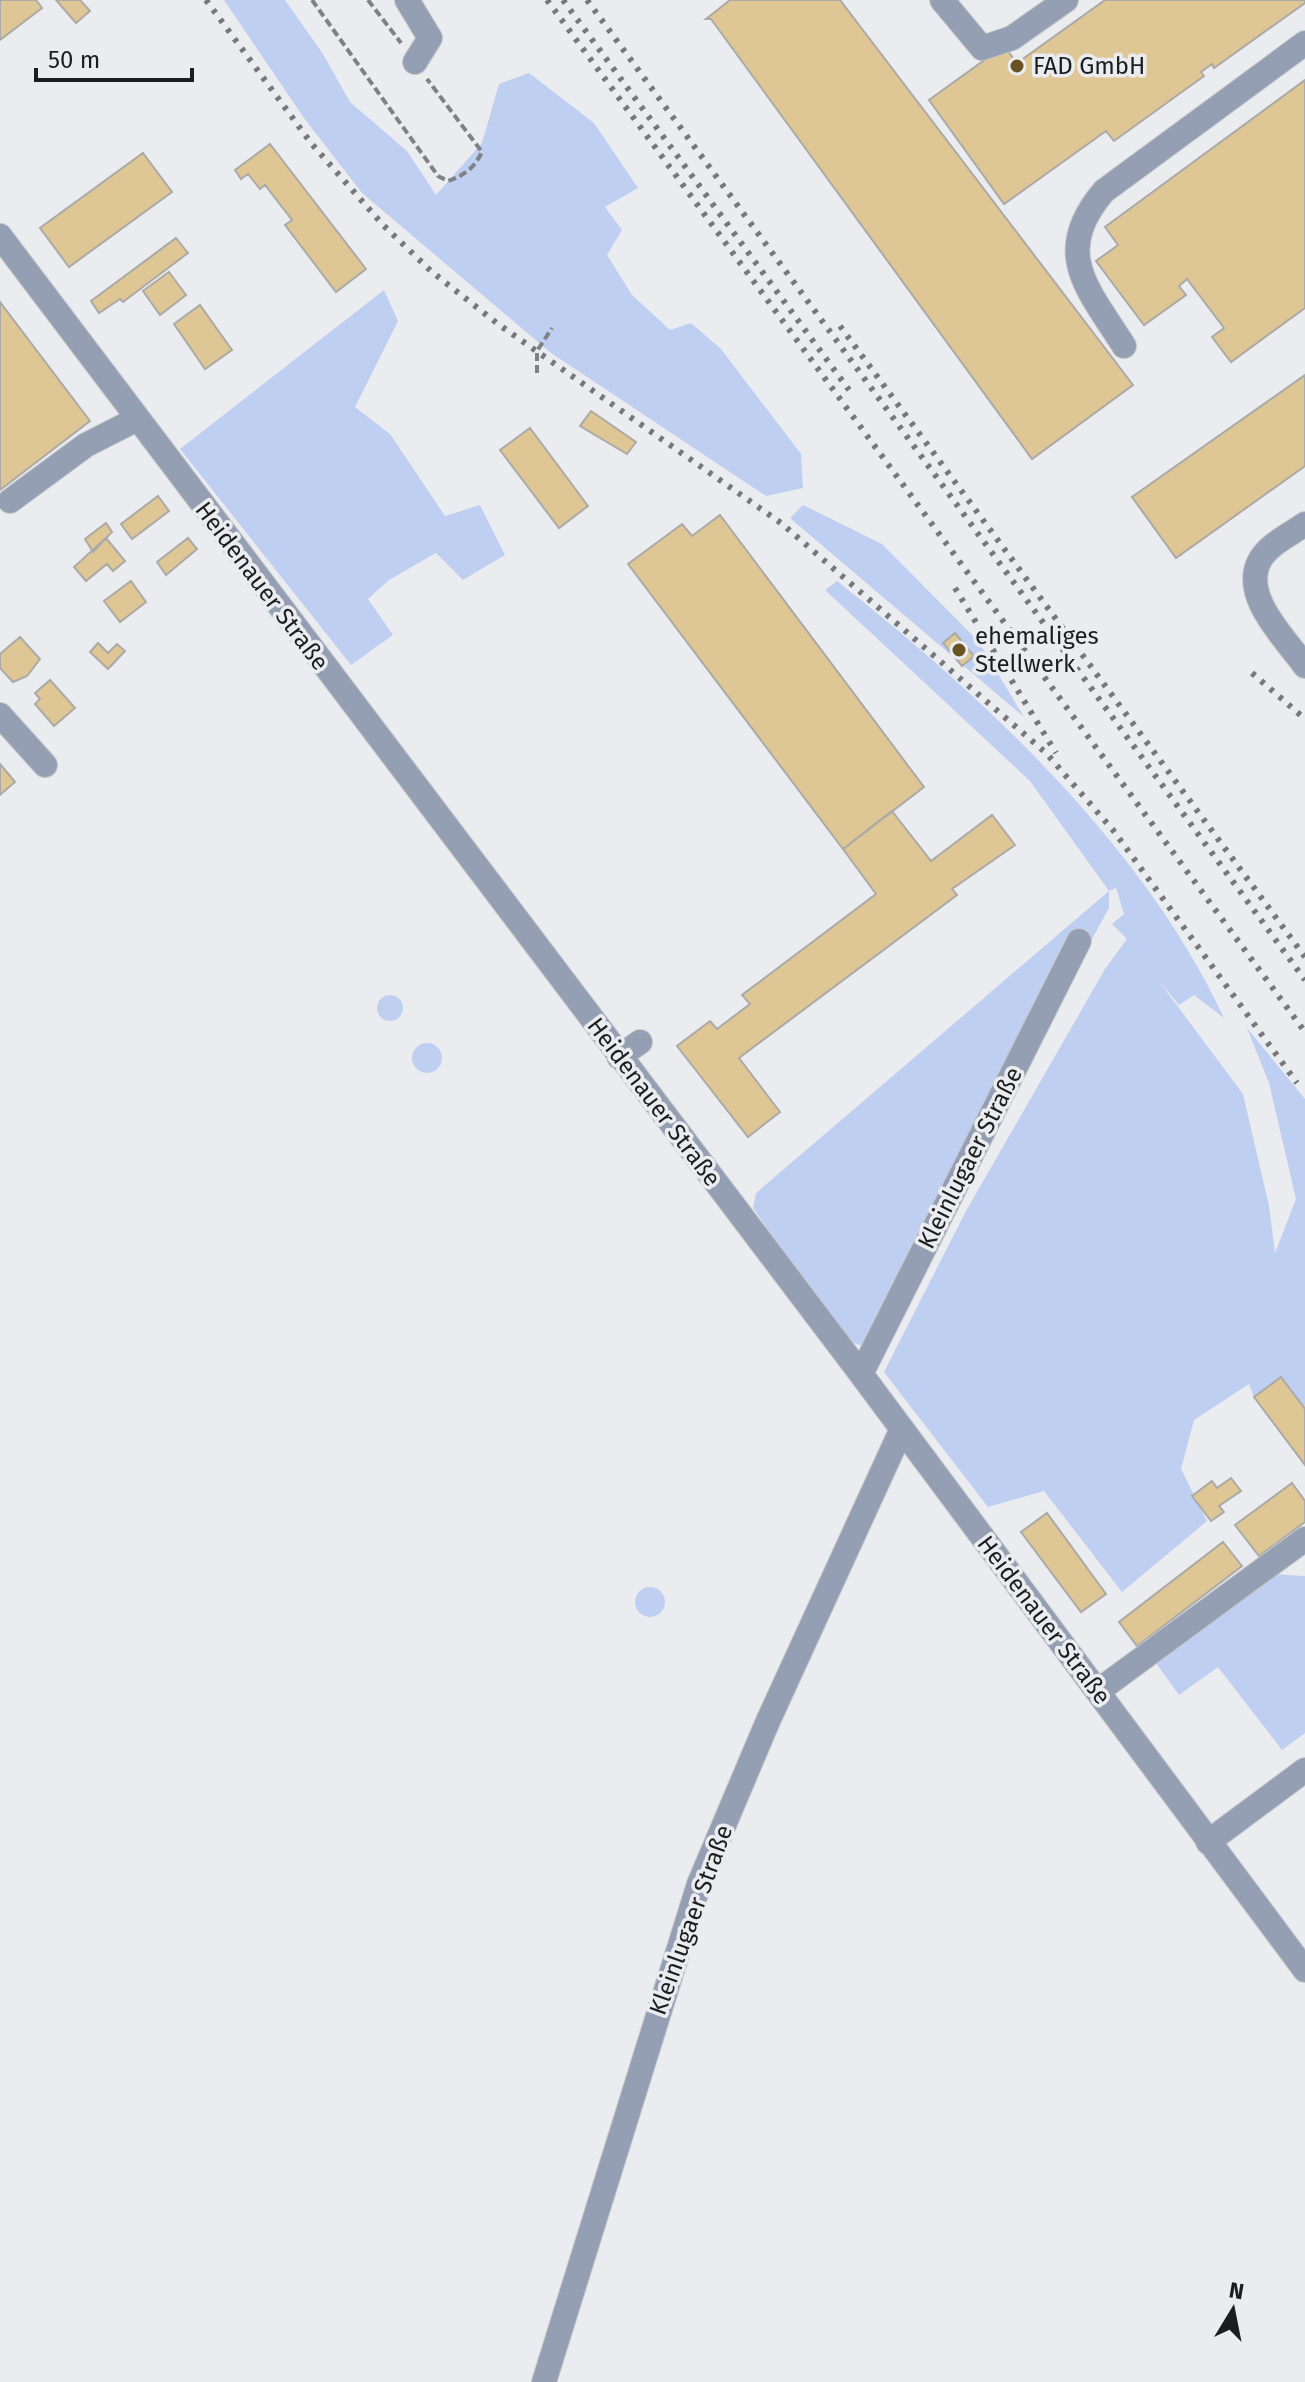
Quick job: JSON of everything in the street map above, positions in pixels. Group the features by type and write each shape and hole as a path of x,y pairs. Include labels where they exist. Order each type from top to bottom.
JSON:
{"street":[{"path":"407,0 430,38 415,62"},
{"path":"942,0 982,48 1012,38 1066,0"},
{"path":"1124,346 1080,276 1076,252 1079,228 1090,207 1104,191 1305,43"},
{"name":"Heidenauer Straße","path":"0,236 861,1374 1208,1842 1300,1954"},
{"path":"10,501 86,445 137,419"},
{"path":"1305,524 1267,552 1255,573 1261,606 1305,666"},
{"path":"0,715 45,765"},
{"name":"Kleinlugaer Straße","path":"861,1374 1079,941"},
{"path":"619,1057 640,1042"},
{"name":"Kleinlugaer Straße","path":"544,2382 699,1884 768,1721 901,1431"},
{"path":"1098,1691 1305,1539"},
{"path":"1208,1842 1305,1770"}],"path":[{"path":"312,0 438,176 448,181 463,176 476,164 482,152 368,0"},
{"path":"537,373 537,351 552,328"}],"shaded area":[{"path":"224,0 285,0 323,54 350,102 407,151 436,195 482,143 499,84 529,73 594,123 638,188 605,207 622,230 607,255 632,295 670,330 691,323 721,349 801,454 803,488 766,496 551,353 362,193 304,118"},
{"path":"384,290 398,321 355,407 390,434 445,516 480,505 505,555 463,580 436,553 389,580 368,599 393,635 351,665 180,449"},
{"path":"803,505 882,544 979,642 1024,717 790,518"},
{"path":"837,581 893,626 1003,725 1056,778 1150,893 1190,955 1224,1018 1194,995 1179,1005 1158,980 1243,1094 1269,1206 1275,1253 1296,1199 1269,1083 1247,1028 1305,1099 1305,1409 1254,1397 1249,1384 1194,1420 1181,1469 1207,1521 1122,1592 1044,1491 988,1507 884,1372 966,1211 1105,969 1127,939 1112,924 1124,914 1116,888 1109,891 1030,781 825,590"},
{"path":"1109,891 1109,908 1092,939 1071,937 869,1341 862,1346 846,1340 753,1208 756,1193"},
{"path":"390,995 399,999 403,1008 399,1017 390,1021 381,1017 377,1008 381,999"},
{"path":"427,1043 433,1044 441,1052 441,1064 433,1072 427,1073 421,1072 413,1064 412,1058 413,1052 421,1044"},
{"path":"1271,1574 1305,1576 1305,1733 1282,1750 1218,1667 1179,1695 1153,1659"},
{"path":"650,1587 656,1588 664,1596 664,1608 656,1616 650,1617 644,1616 636,1608 635,1602 636,1596 644,1588"}],"building":[{"path":"0,0 36,0 42,8 0,40"},
{"path":"56,0 80,0 90,11 76,23"},
{"path":"730,0 840,0 1133,385 1032,459 711,19 706,19"},
{"path":"1105,0 1305,0 1305,3 1214,68 1212,64 1201,72 1204,76 1114,141 1106,131 1004,204 929,100 1004,46 1017,63"},
{"path":"1305,80 1305,308 1231,362 1212,337 1224,328 1187,279 1179,286 1186,295 1144,325 1096,261 1118,245 1105,227"},
{"path":"270,144 366,269 336,292 285,225 292,220 265,185 260,189 248,174 241,179 235,170"},
{"path":"143,153 172,192 69,267 40,228"},
{"path":"176,238 188,253 123,302 120,299 99,313 91,301"},
{"path":"169,272 186,295 160,315 143,291"},
{"path":"0,302 90,421 0,490"},
{"path":"200,305 232,350 205,369 174,324"},
{"path":"1305,375 1305,466 1176,558 1132,497"},
{"path":"591,411 636,442 627,454 580,426"},
{"path":"530,428 588,506 559,528 500,450"},
{"path":"158,496 169,511 132,539 121,524"},
{"path":"720,515 924,787 843,849 628,564 682,524 692,536"},
{"path":"106,523 112,532 93,552 85,539"},
{"path":"106,538 125,561 113,571 107,564 86,581 74,567"},
{"path":"188,538 197,549 166,575 157,562"},
{"path":"131,581 146,602 120,622 104,601"},
{"name":"ehemaliges Stellwerk","path":"955,633 974,656 962,666 943,643"},
{"path":"20,637 40,659 27,676 13,682 0,668 0,654"},
{"path":"98,643 108,653 117,644 125,651 108,669 90,652"},
{"path":"50,680 75,708 54,726 35,704 40,699 35,693"},
{"path":"0,764 15,782 0,795"},
{"path":"892,811 931,861 992,815 1015,845 952,889 957,895 739,1058 780,1112 748,1137 677,1046 710,1021 717,1029 750,1004 742,995 876,894 843,849"},
{"path":"1281,1377 1305,1409 1305,1465 1254,1397"},
{"path":"1231,1478 1241,1491 1219,1506 1224,1512 1211,1521 1192,1496 1212,1481 1217,1488"},
{"path":"1292,1483 1305,1501 1305,1522 1259,1556 1235,1525"},
{"path":"1047,1513 1106,1594 1081,1612 1021,1532"},
{"path":"1223,1542 1242,1566 1137,1646 1119,1622"}],"railway":[{"path":"206,0 311,143 383,225 432,272 498,324 781,523 1046,753 1113,830 1297,1083"},
{"path":"547,0 1305,1032"},
{"path":"563,0 849,390"},
{"path":"587,0 1305,980"},
{"path":"840,326 1305,957"},
{"path":"955,588 1056,753"},
{"path":"1252,673 1305,719"}],"place":[{"name":"FAD GmbH","path":"1017,66"},
{"name":"ehemaliges Stellwerk","path":"959,650"}]}
